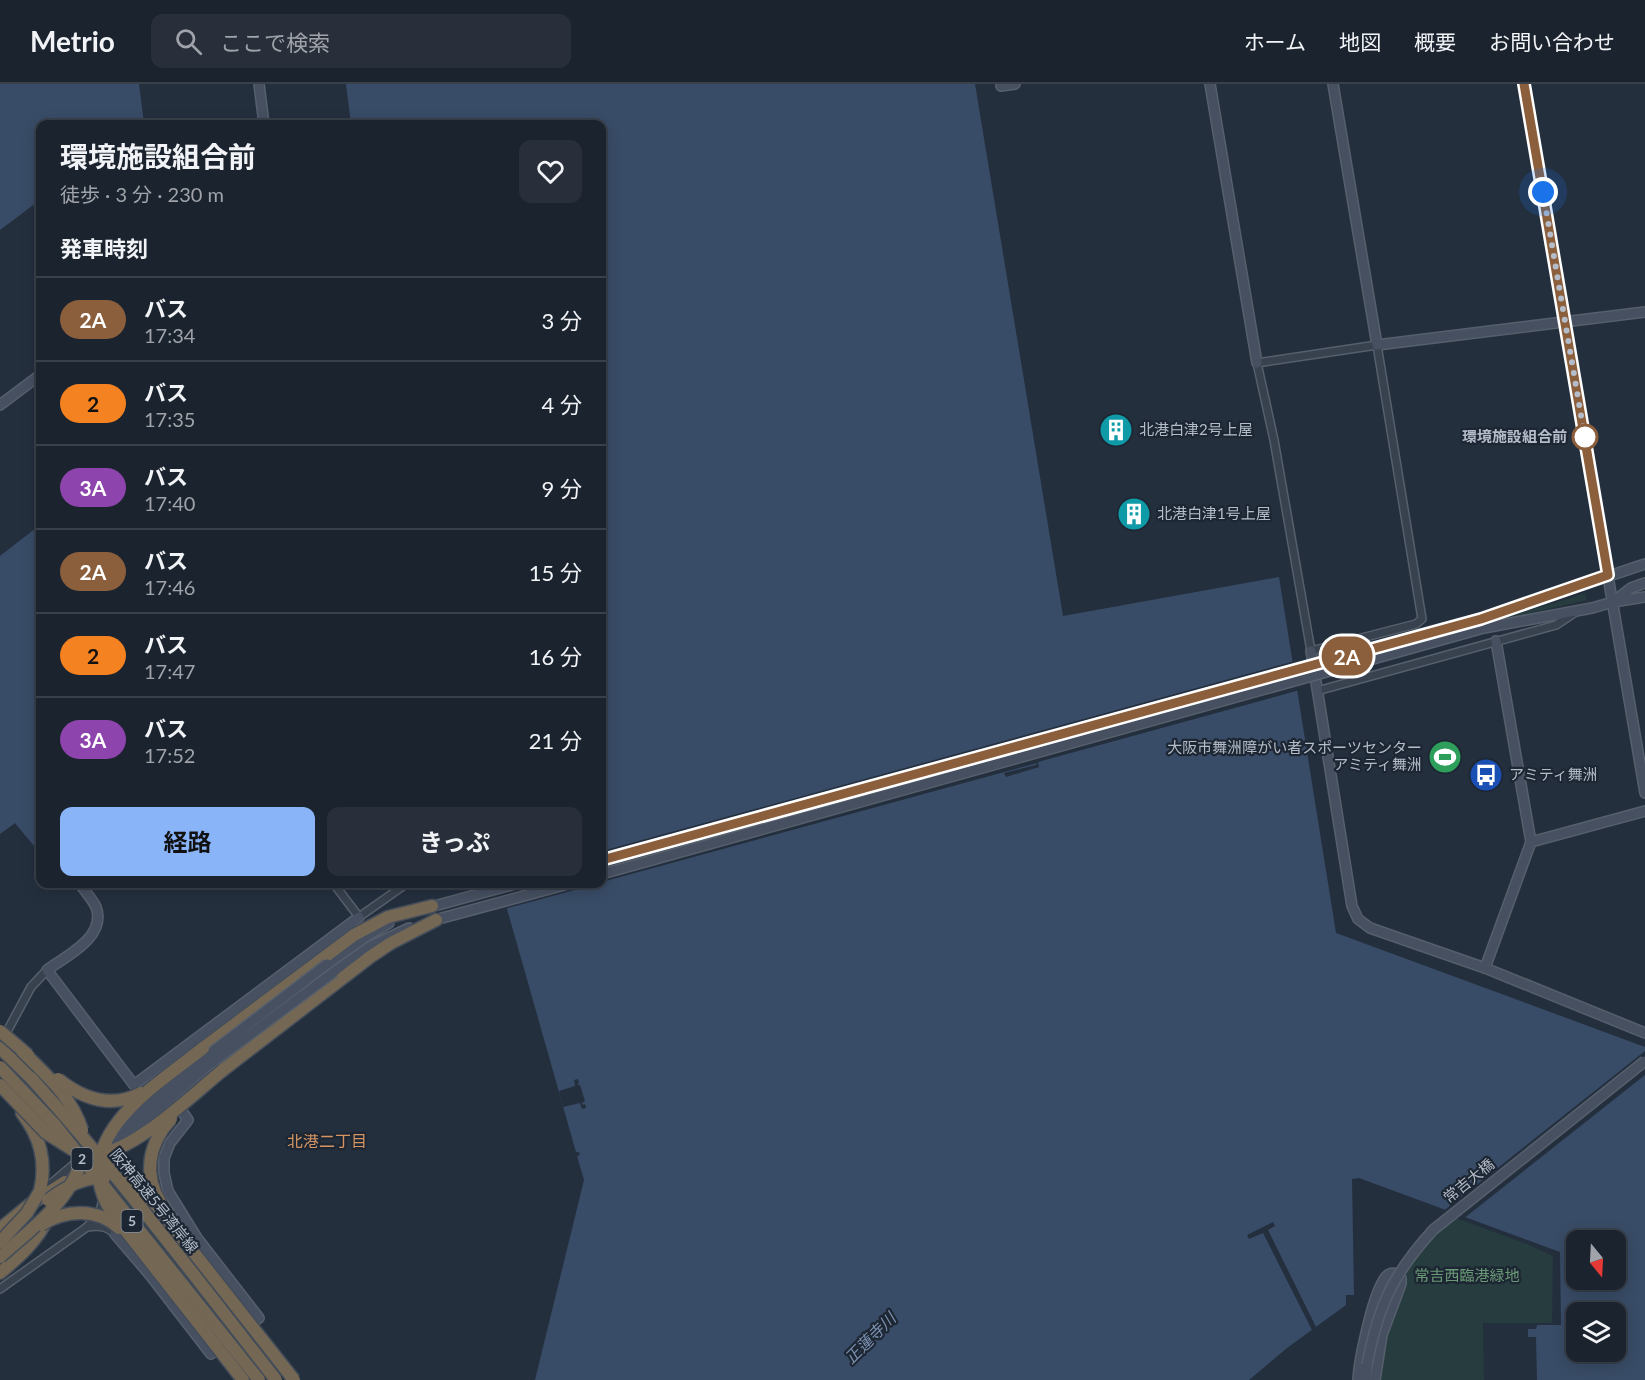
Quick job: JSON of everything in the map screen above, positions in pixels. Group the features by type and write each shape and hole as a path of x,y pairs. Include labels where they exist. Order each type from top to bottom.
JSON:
{"highway":[{"name":"5","path":"0,1031 73,1091 94,1100 124,1100 135,1096 203,1048 354,935 388,917 432,906"},
{"name":"5","path":"1,1086 55,1140 81,1153 100,1154 122,1148 139,1138 370,957 398,939 436,920"},
{"name":"阪神高速5号湾岸線","path":"0,1047 70,1121 276,1380"},
{"name":"5","path":"203,1048 121,1117 106,1140 102,1151 99,1176 103,1195 119,1222 243,1380"},
{"name":"2","path":"0,1258 63,1197 76,1175 83,1155 82,1131 74,1109 58,1088 22,1051"},
{"name":"阪神高速5号湾岸線","path":"0,1067 55,1125 258,1380"},
{"name":"5","path":"223,1070 162,1130 156,1139 149,1161 150,1175 157,1198 201,1262 294,1380"},
{"path":"0,1241 27,1213 34,1202 40,1191 44,1167 35,1133 1,1086"},
{"name":"2","path":"0,1241 59,1191 81,1180 102,1178 123,1182 141,1191 158,1207 201,1262"},
{"path":"0,1228 29,1205 65,1182"},
{"path":"0,1273 36,1239 54,1203"},
{"name":"2","path":"0,1258 49,1220 60,1215 80,1213 109,1220 124,1232 149,1260"}],"street":[{"path":"259,84 264,120"},
{"path":"1001,87 1015,84"},
{"path":"1210,84 1257,363 1274,440 1311,651 1352,906 1358,919 1370,928 1485,968 1645,1034"},
{"path":"1311,651 1416,624 1422,619 1333,84"},
{"path":"1524,84 1645,793"},
{"path":"1257,363 1377,345 1645,312"},
{"path":"0,405 36,378"},
{"path":"606,873 1482,624 1608,575 1645,564"},
{"path":"1613,602 1631,588 1645,583"},
{"path":"606,859 1482,624 1576,611 1645,597"},
{"path":"1317,691 1556,625 1576,611"},
{"path":"1485,968 1531,842 1497,641"},
{"path":"1531,842 1645,811"},
{"path":"0,1047 32,987 47,970 94,933 97,924 96,908 83,888"},
{"path":"337,888 359,917"},
{"path":"0,1289 87,1227 100,1212 121,1123 134,1085 400,888"},
{"path":"0,1241 172,1084 346,950 386,924 432,906 499,888"},
{"path":"0,1252 205,1068 370,946 392,935 436,920 553,888"},
{"path":"47,970 134,1085"},
{"name":"常吉大橋","path":"1366,1380 1367,1365 1380,1311 1390,1289 1412,1255 1433,1230 1645,1061"},
{"path":"87,1227 98,1225 115,1234 211,1354 259,1318 198,1238 171,1197 164,1173 164,1158 170,1143 188,1120 153,1070"},
{"path":"0,1228 121,1123"},
{"path":"90,1151 100,1146 108,1149 113,1156"},
{"path":"105,1192 107,1209 115,1234"},
{"path":"150,1275 198,1238"},
{"path":"1358,1380 1368,1322 1386,1277 1394,1273 1401,1278 1401,1284 1382,1335 1375,1380"}],"green space":[{"path":"1585,593 1587,600 1484,623 1560,601"},
{"name":"常吉西臨港緑地","path":"1456,1218 1553,1256 1552,1323 1483,1323 1484,1380 1376,1380 1382,1344 1411,1263 1431,1240"}],"water":[{"path":"0,84 139,84 144,120 36,120 36,203 0,230"},
{"name":"正蓮寺川","path":"346,84 975,84 1063,616 1279,577 1336,933 1645,1047 1645,1380 1537,1380 1536,1337 1528,1337 1528,1329 1536,1329 1537,1325 1561,1325 1560,1252 1359,1178 1352,1179 1354,1295 1346,1295 1346,1305 1287,1348 1249,1380 535,1380 584,1180 577,1156 580,1155 576,1152 501,888 606,888 606,120 350,120"},
{"path":"36,528 36,844 34,846 15,823 0,834 0,556"}],"pier":[{"path":"1295,661 1300,690 1038,762 1039,767 1006,777 1004,773 1037,763 606,881 606,850"},
{"path":"498,888 582,888 504,909"},
{"path":"1645,1051 1645,1075 1463,1219 1442,1212"},
{"path":"578,1079 577,1085 580,1085 585,1101 582,1103 586,1108 582,1109 580,1103 563,1107 559,1091 575,1086 574,1080"},
{"path":"1273,1222 1275,1226 1268,1230 1316,1327 1312,1330 1263,1233 1249,1239 1247,1235"}],"bus line":[{"name":"2A","path":"606,859 1481,619 1608,575 1524,84"}],"place":[{"name":"北港白津2号上屋","path":"1116,430"},
{"name":"環境施設組合前","path":"1585,437"},
{"name":"北港白津1号上屋","path":"1134,514"},
{"name":"大阪市舞洲障がい者スポーツセンター アミティ舞洲","path":"1445,757"},
{"name":"アミティ舞洲","path":"1486,775"}],"district":[{"name":"北港二丁目","path":"327,1141"}],"route":[{"path":"1543,192 1585,439 1585,437"}]}
